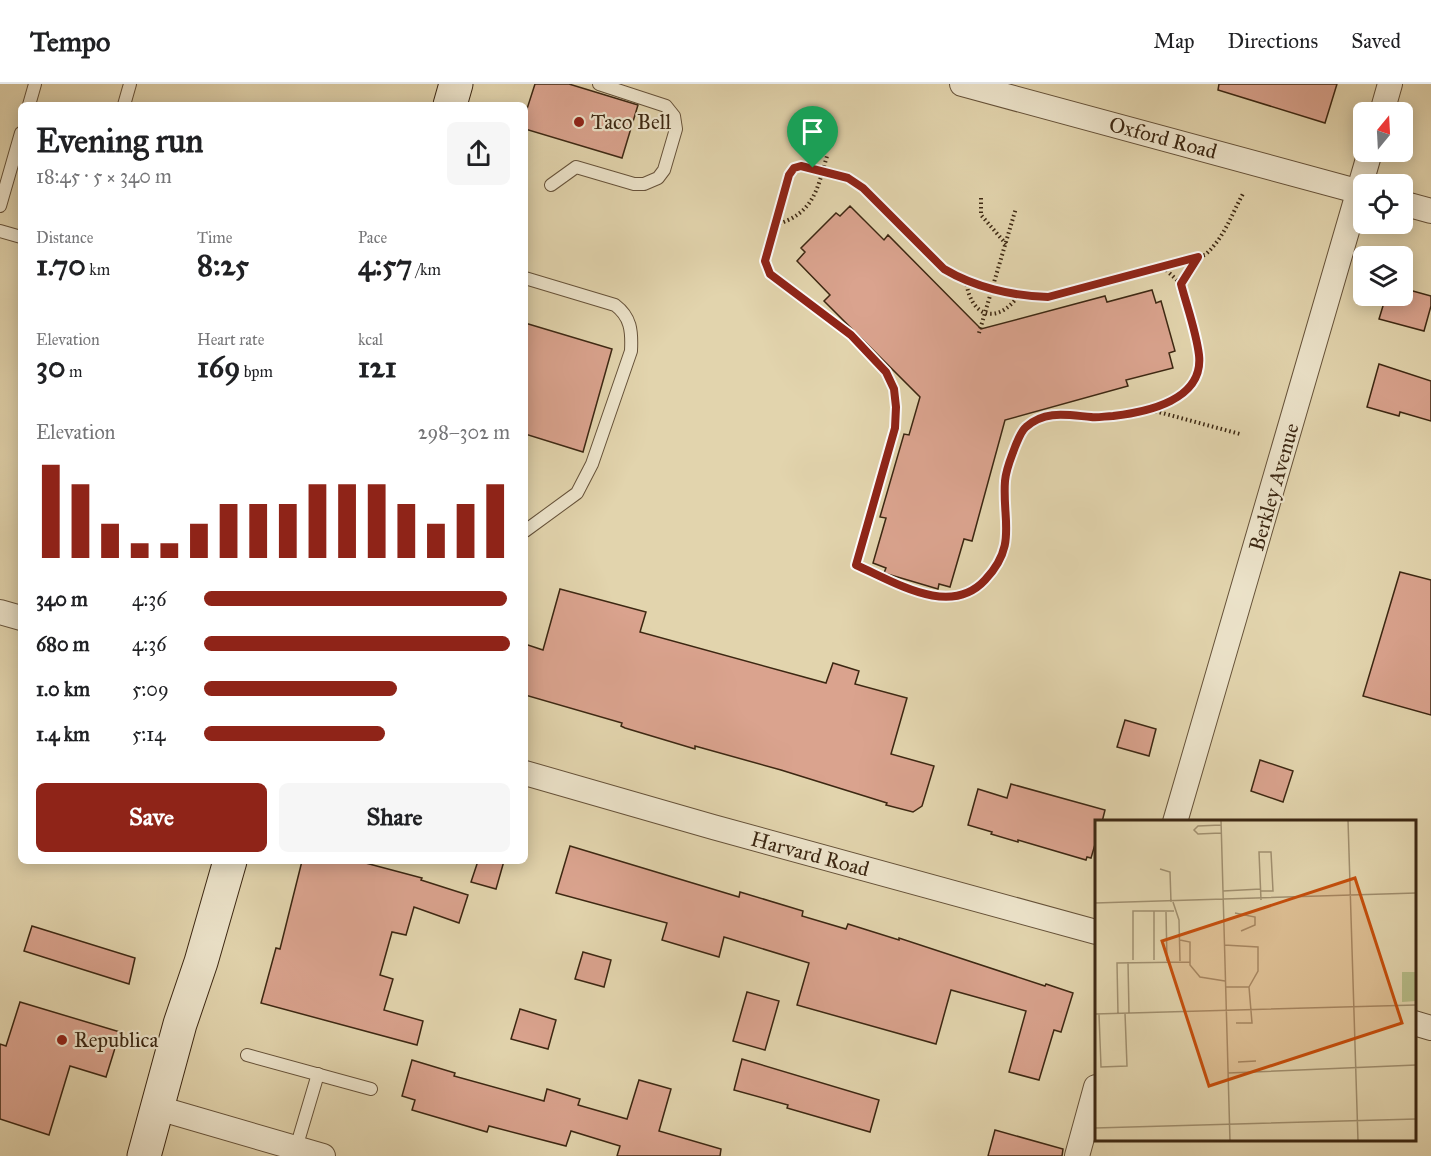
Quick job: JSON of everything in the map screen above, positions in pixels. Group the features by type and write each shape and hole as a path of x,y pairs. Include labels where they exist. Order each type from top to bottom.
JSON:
{"main road":[{"path":"451,102 456,84"},
{"path":"144,1156 180,1024 201,962 229,864"}],"street":[{"name":"Oxford Road","path":"962,84 1353,190"},
{"path":"1385,102 1390,84"},
{"path":"1413,206 1431,211"},
{"name":"Berkley Avenue","path":"1176,820 1353,219"},
{"path":"0,612 18,617"},
{"name":"Harvard Road","path":"528,774 1095,932"},
{"path":"1416,1024 1431,1028"},
{"path":"1077,1156 1095,1092"},
{"path":"158,1108 323,1156"}],"lane":[{"path":"30,102 35,84"},
{"path":"125,102 130,84"},
{"path":"552,185 576,167 634,184 645,184 658,178 664,170 676,129 674,116 666,106 654,100 599,84"},
{"path":"0,206 18,143"},
{"path":"0,231 18,236"},
{"path":"528,279 615,305 624,312 633,331 631,351 596,453 577,493 528,529"},
{"path":"247,1055 371,1089"},
{"path":"296,1148 318,1074"}],"path":[{"path":"774,225 790,220 810,204 826,156"},
{"path":"1162,267 1181,284 1199,356 1197,374 1191,387 1167,404 1150,410 1092,418 1074,414 1052,415 1038,418 1024,428 1009,463 1005,482 1007,524 1004,548 996,568 978,587 960,597 945,598 922,593 856,565 895,428 894,389 886,372 851,335 770,274 765,261 789,175 794,168 801,166 848,178 863,188 944,269 959,279 1019,295 1048,297 1205,255 1217,244 1227,228 1244,192"},
{"path":"981,198 981,215 1006,244"},
{"path":"979,333 1016,208"},
{"path":"1181,284 1198,257"},
{"path":"966,280 968,293 975,305 985,313 996,315 1011,306 1019,295"},
{"path":"1150,410 1240,434"}],"building":[{"name":"Taco Bell","path":"535,84 569,84 638,105 622,158 528,130 528,106"},
{"path":"1219,84 1337,84 1325,123 1218,90"},
{"path":"850,206 884,240 888,235 981,329 1105,296 1107,302 1152,290 1156,303 1161,301 1175,351 1169,353 1173,368 1126,380 1128,386 1005,420 972,541 964,539 950,587 939,584 938,589 884,573 886,568 873,563 886,518 880,517 904,434 909,435 920,397 824,301 830,295 797,261 805,252 801,248 836,213 840,216"},
{"path":"1413,291 1431,296 1431,306 1424,331 1379,319 1383,306 1413,306"},
{"path":"528,324 612,349 583,452 528,435"},
{"path":"1379,364 1431,381 1431,421 1400,412 1399,416 1367,407"},
{"path":"1400,572 1431,580 1431,715 1363,696"},
{"path":"560,589 646,612 640,632 826,683 833,663 859,671 855,684 907,698 891,754 934,766 922,806 913,812 886,805 887,803 781,770 695,746 695,749 625,728 621,726 622,723 528,696 528,645 543,650"},
{"path":"1125,720 1156,729 1149,756 1117,747"},
{"path":"1260,760 1293,771 1283,802 1251,791"},
{"path":"1011,784 1105,810 1102,820 1095,820 1095,844 1091,858 1087,857 1086,860 1018,840 1018,842 968,825 978,789 1007,798"},
{"path":"570,846 739,897 740,892 803,911 802,916 846,929 848,924 899,940 899,938 1073,993 1061,1032 1054,1030 1039,1080 1009,1072 1026,1011 951,990 936,1044 797,1005 809,963 724,937 719,957 662,940 667,923 556,893"},
{"path":"301,864 369,864 422,878 421,880 468,895 459,923 414,907 406,935 392,932 380,975 393,979 384,1010 423,1021 417,1045 261,1003 276,948 280,949"},
{"path":"477,864 503,864 496,889 471,882"},
{"path":"32,926 135,958 129,984 24,951"},
{"path":"583,952 611,960 604,987 575,979"},
{"path":"747,992 779,1001 765,1050 733,1041"},
{"path":"20,1002 120,1032 106,1077 70,1066 49,1135 0,1119 0,1044 6,1046"},
{"path":"520,1009 556,1020 548,1049 511,1039"},
{"path":"742,1059 879,1100 870,1132 734,1090"},
{"path":"412,1060 455,1073 454,1076 544,1101 547,1089 580,1099 578,1105 627,1119 639,1080 671,1089 659,1131 721,1149 720,1156 617,1156 620,1146 571,1131 566,1146 489,1126 487,1132 412,1110 415,1100 402,1096"},
{"path":"995,1130 1063,1149 1062,1156 988,1156"}],"place":[{"name":"Taco Bell","path":"579,122"},
{"name":"Republica","path":"62,1040"}],"route":[{"path":"801,166 813,168 848,178 863,188 929,256 959,279 1019,295 1048,297 1067,293 1198,257 1181,284 1199,356 1197,374 1191,387 1167,404 1144,412 1092,418 1074,414 1052,415 1038,418 1024,428 1009,463 1005,482 1007,524 1004,548 996,568 978,587 960,597 945,598 922,593 856,565 895,428 894,389 886,372 851,335 770,274 765,261 789,175 794,168 801,166"}]}
